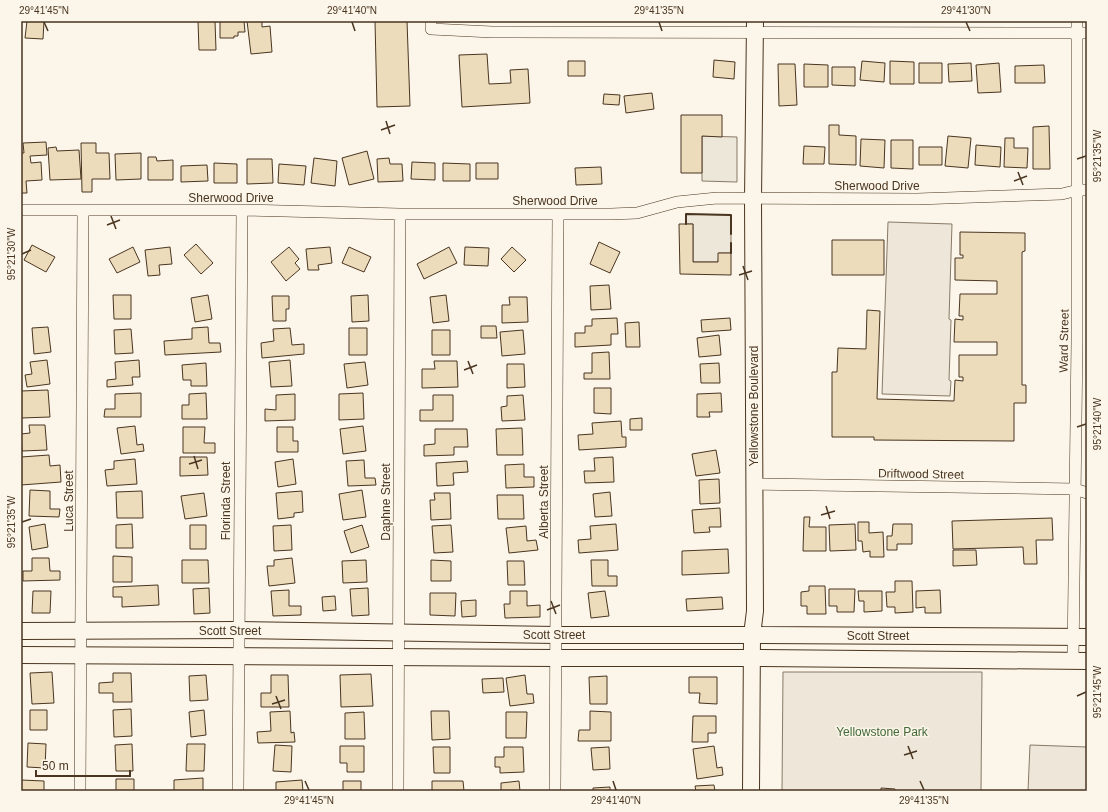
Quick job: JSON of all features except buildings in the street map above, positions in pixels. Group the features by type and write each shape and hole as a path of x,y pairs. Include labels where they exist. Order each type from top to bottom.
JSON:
{"main road":[{"name":"Yellowstone Boulevard","path":"751,791 752,635 755,611 753,199 755,27"},
{"name":"Scott Street","path":"21,631 238,630 556,635 1080,637"},
{"path":"946,659 947,636"},
{"name":"Scott Street","path":"21,655 1080,660"}],"street":[{"name":"Ward Street","path":"1077,21 1082,33 1082,341 1075,489 1080,660"},
{"path":"431,25 492,32 755,27 1082,33"},
{"name":"Sherwood Drive","path":"21,210 242,210 400,214 637,213 677,202 717,198 916,199 1062,194 1082,190"},
{"name":"Florinda Street","path":"238,791 242,210"},
{"name":"Luca Street","path":"80,791 83,211"},
{"name":"Daphne Street","path":"398,791 400,214"},
{"name":"Alberta Street","path":"555,791 558,214"},
{"name":"Driftwood Street","path":"754,484 1075,489 1087,493"}],"green space":[{"path":"888,222 952,224 949,319 951,320 949,380 951,381 950,396 882,394"},
{"name":"Yellowstone Park","path":"783,672 982,672 981,791 782,791"},
{"path":"1030,745 1087,747 1087,791 1028,791"}],"shaded area":[{"path":"702,136 737,137 737,182 702,181"},
{"path":"686,214 731,215 731,253 719,253 718,262 693,262 693,224 686,224"}],"wall":[{"path":"686,224 686,214 731,215 731,234"},
{"path":"731,243 731,253"}]}
